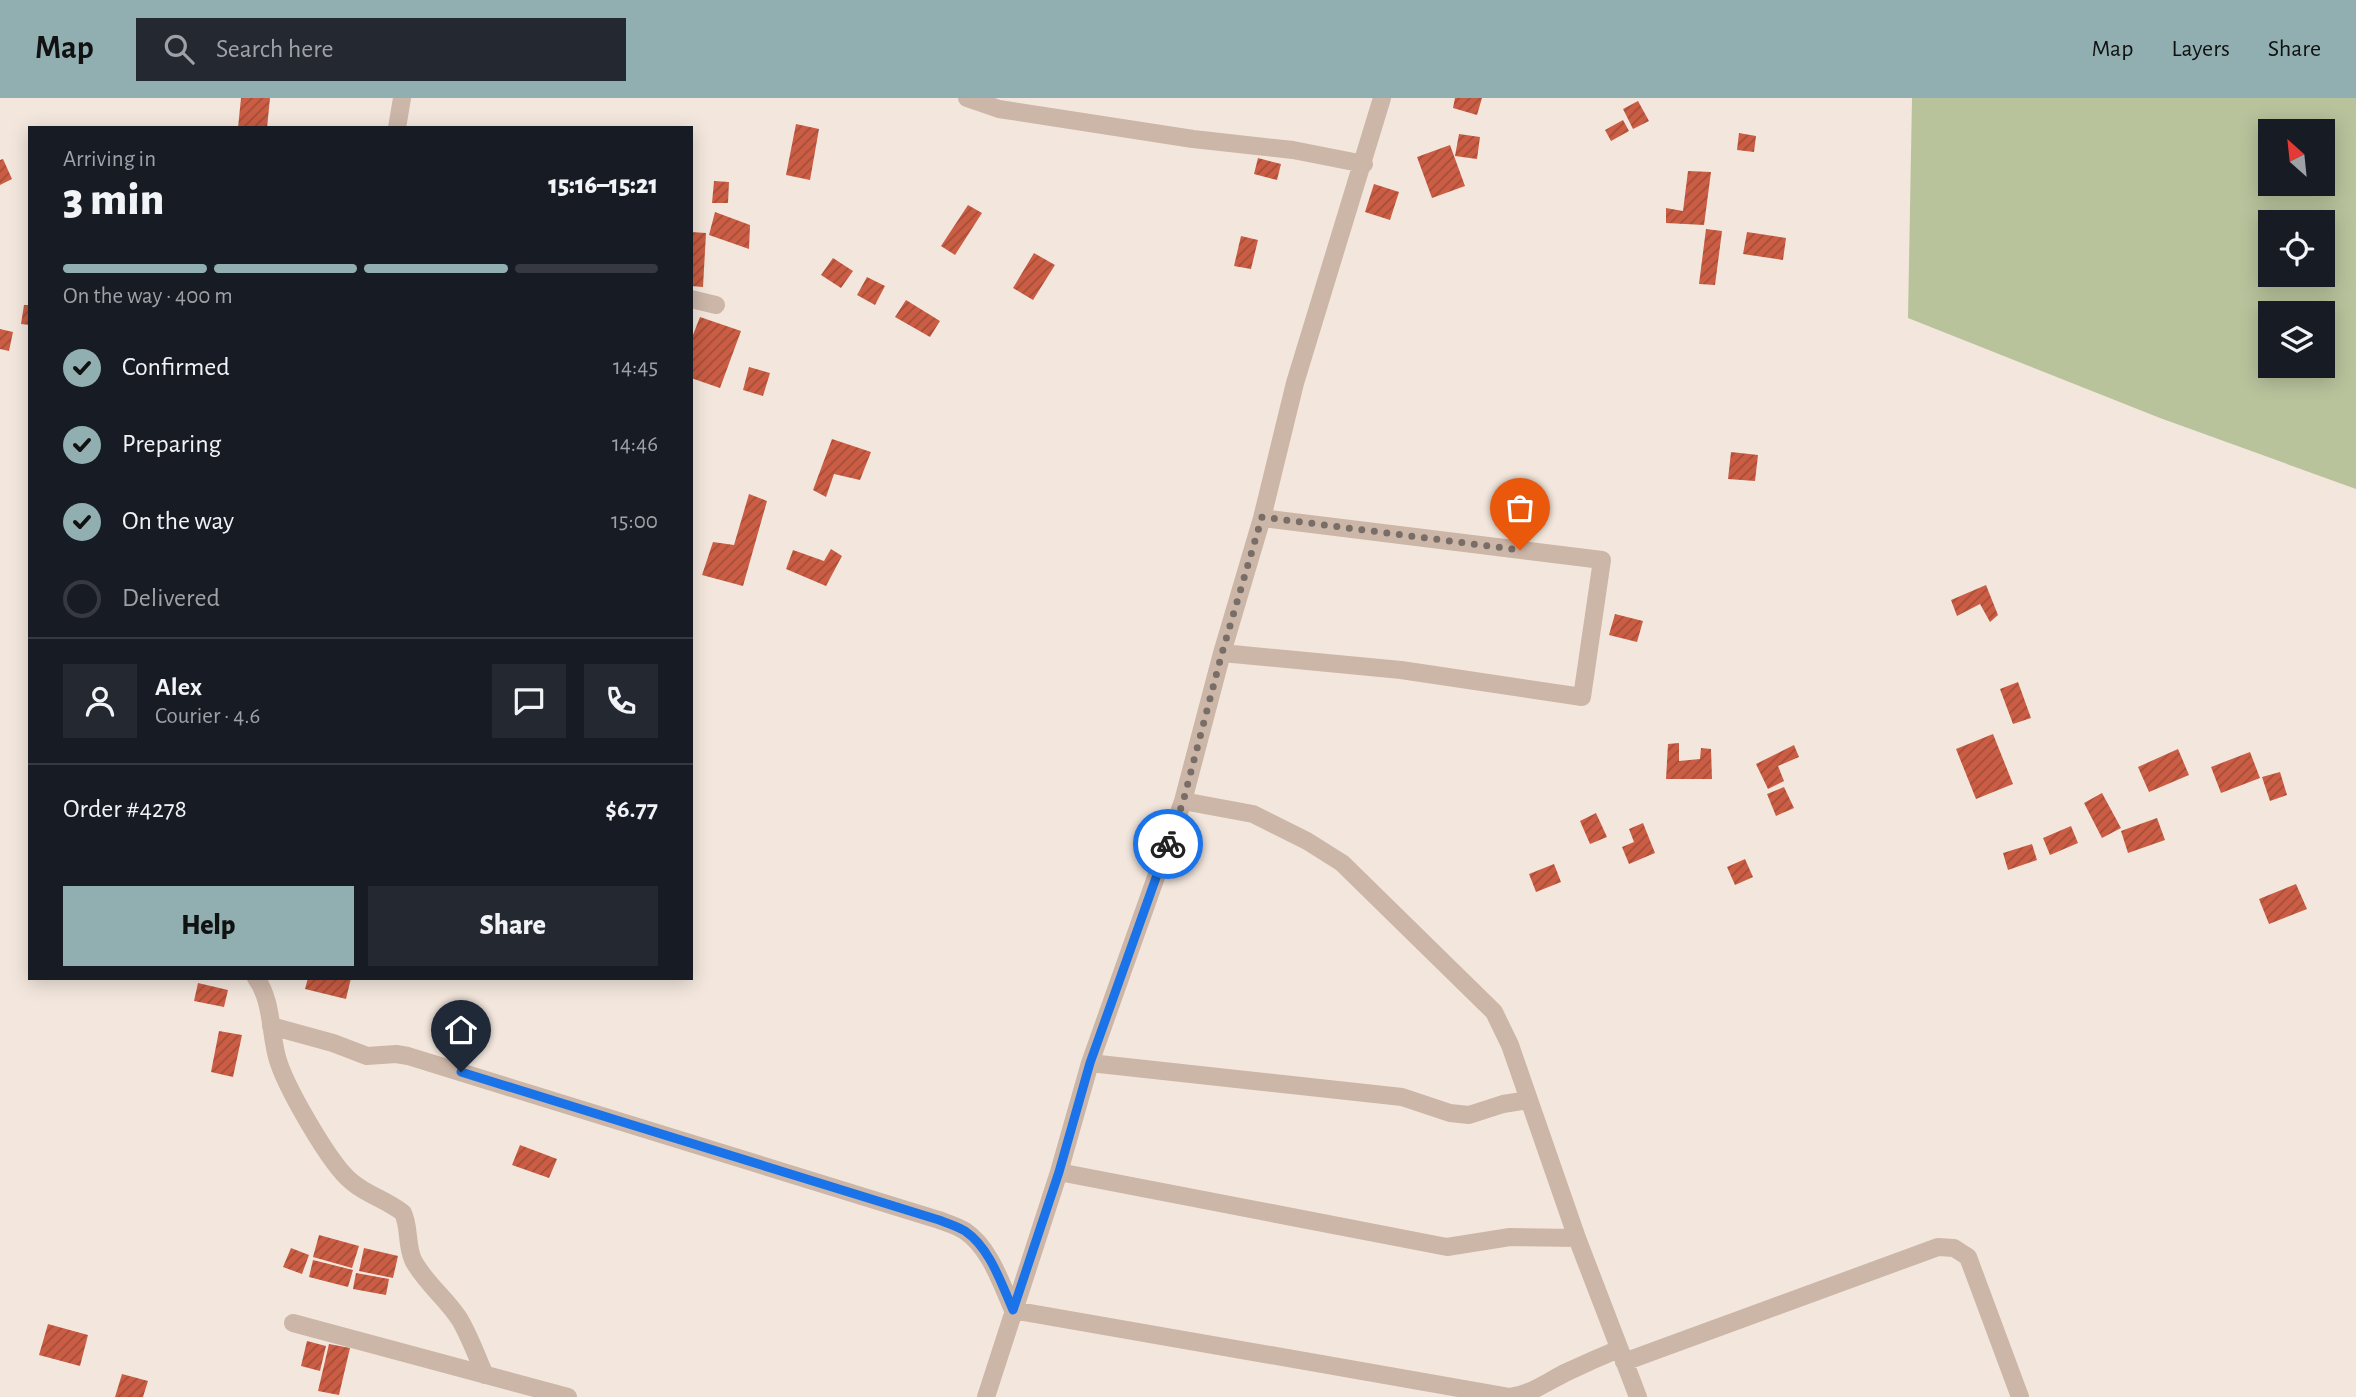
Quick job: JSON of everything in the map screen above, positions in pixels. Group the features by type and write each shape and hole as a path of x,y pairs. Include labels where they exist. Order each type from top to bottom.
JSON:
{"street":[{"path":"397,126 402,98"},
{"path":"967,98 999,109 1193,139 1293,150 1364,164"},
{"path":"986,1397 1059,1172 1090,1063 1183,802 1222,653 1262,517 1295,383 1382,98"},
{"path":"693,299 716,305"},
{"path":"1222,653 1401,670 1582,697 1602,560 1262,517"},
{"path":"1183,802 1253,814 1307,841 1342,863 1494,1012 1510,1045 1577,1238 1638,1397"},
{"path":"257,980 266,999 282,1069 290,1089 315,1132 350,1181 403,1213 412,1258 460,1320 485,1375"},
{"path":"271,1027 333,1043 367,1056 408,1056 939,1220 965,1231 984,1252 996,1270 1013,1310"},
{"path":"1090,1063 1402,1097 1450,1113 1469,1115 1503,1104 1529,1100"},
{"path":"1059,1172 1447,1247 1510,1237 1577,1238"},
{"path":"1013,1310 1510,1396 1522,1395 1622,1355 1938,1247 1954,1248 1968,1257 2020,1397"},
{"path":"293,1323 485,1375 542,1394 568,1397"}],"green space":[{"path":"1912,98 2356,98 2356,489 2160,418 1908,318"}],"building":[{"path":"241,98 270,98 267,126 238,126"},
{"path":"1455,98 1482,98 1477,115 1453,108"},
{"path":"1638,101 1649,121 1633,129 1623,109"},
{"path":"1623,120 1629,131 1611,141 1605,130"},
{"path":"796,124 819,129 810,180 786,175"},
{"path":"1739,133 1756,136 1754,152 1737,150"},
{"path":"1459,134 1480,137 1477,159 1455,156"},
{"path":"1450,145 1465,186 1432,198 1417,157"},
{"path":"1258,158 1281,164 1277,180 1254,174"},
{"path":"3,159 12,179 0,185 0,160"},
{"path":"1688,171 1711,172 1704,225 1666,223 1666,208 1683,211"},
{"path":"714,181 729,182 728,203 712,203"},
{"path":"1374,184 1399,192 1390,220 1365,212"},
{"path":"968,205 982,213 955,255 941,246"},
{"path":"715,212 750,225 749,249 709,235"},
{"path":"1706,229 1722,231 1715,285 1699,284"},
{"path":"693,232 706,233 703,287 693,286"},
{"path":"1747,232 1786,238 1783,260 1743,254"},
{"path":"1241,236 1258,240 1251,269 1234,266"},
{"path":"1034,253 1055,265 1033,300 1013,288"},
{"path":"833,258 853,271 841,288 821,275"},
{"path":"867,277 885,286 875,305 857,295"},
{"path":"906,300 940,321 930,337 895,317"},
{"path":"24,305 28,305 28,325 21,324"},
{"path":"700,317 741,331 720,388 693,379 693,335"},
{"path":"0,329 13,332 9,351 0,349"},
{"path":"749,367 770,373 763,396 743,390"},
{"path":"832,439 871,452 860,480 834,474 826,497 813,490"},
{"path":"1731,452 1758,455 1755,481 1728,479"},
{"path":"749,494 767,501 743,586 702,575 713,542 734,545"},
{"path":"831,549 842,556 826,586 786,569 793,550 824,561"},
{"path":"1986,585 1998,615 1990,622 1980,604 1957,616 1951,600"},
{"path":"1615,614 1643,621 1637,642 1609,635"},
{"path":"2018,682 2031,718 2013,724 2000,689"},
{"path":"1993,734 2013,784 1976,799 1956,749"},
{"path":"1679,743 1679,761 1700,759 1701,748 1711,749 1712,779 1666,779 1668,744"},
{"path":"1794,745 1799,757 1778,766 1784,781 1768,789 1756,764"},
{"path":"2178,749 2189,775 2149,792 2138,767"},
{"path":"2250,752 2260,778 2221,793 2211,767"},
{"path":"2280,772 2287,795 2270,801 2262,777"},
{"path":"1784,787 1794,808 1776,816 1767,794"},
{"path":"2102,793 2121,828 2102,838 2084,803"},
{"path":"1596,813 1607,837 1590,844 1580,821"},
{"path":"2157,818 2165,840 2128,853 2121,831"},
{"path":"1643,823 1655,853 1629,864 1622,847 1634,842 1629,829"},
{"path":"2071,826 2078,843 2050,855 2043,838"},
{"path":"2032,844 2037,860 2008,870 2003,853"},
{"path":"1745,859 1753,877 1735,885 1727,867"},
{"path":"1554,864 1561,882 1536,892 1529,874"},
{"path":"2296,884 2307,909 2269,924 2259,899"},
{"path":"307,980 351,980 346,999 305,989"},
{"path":"198,983 228,990 224,1007 194,1001"},
{"path":"219,1031 242,1035 233,1077 211,1072"},
{"path":"520,1145 557,1159 549,1178 512,1165"},
{"path":"319,1235 359,1246 352,1268 313,1257"},
{"path":"291,1248 309,1255 302,1274 283,1267"},
{"path":"364,1248 398,1256 393,1278 359,1271"},
{"path":"313,1260 353,1270 348,1287 309,1277"},
{"path":"356,1273 389,1279 386,1295 353,1289"},
{"path":"48,1324 88,1335 80,1366 39,1355"},
{"path":"307,1341 326,1346 320,1371 301,1366"},
{"path":"329,1344 350,1348 339,1395 318,1391"},
{"path":"122,1374 148,1381 143,1397 115,1397"}],"way so far":[{"path":"1168,844 1183,802 1222,653 1262,517 1520,550"}],"route":[{"path":"461,1072 939,1220 965,1231 996,1270 1013,1310 1059,1172 1090,1063 1168,844"}]}
